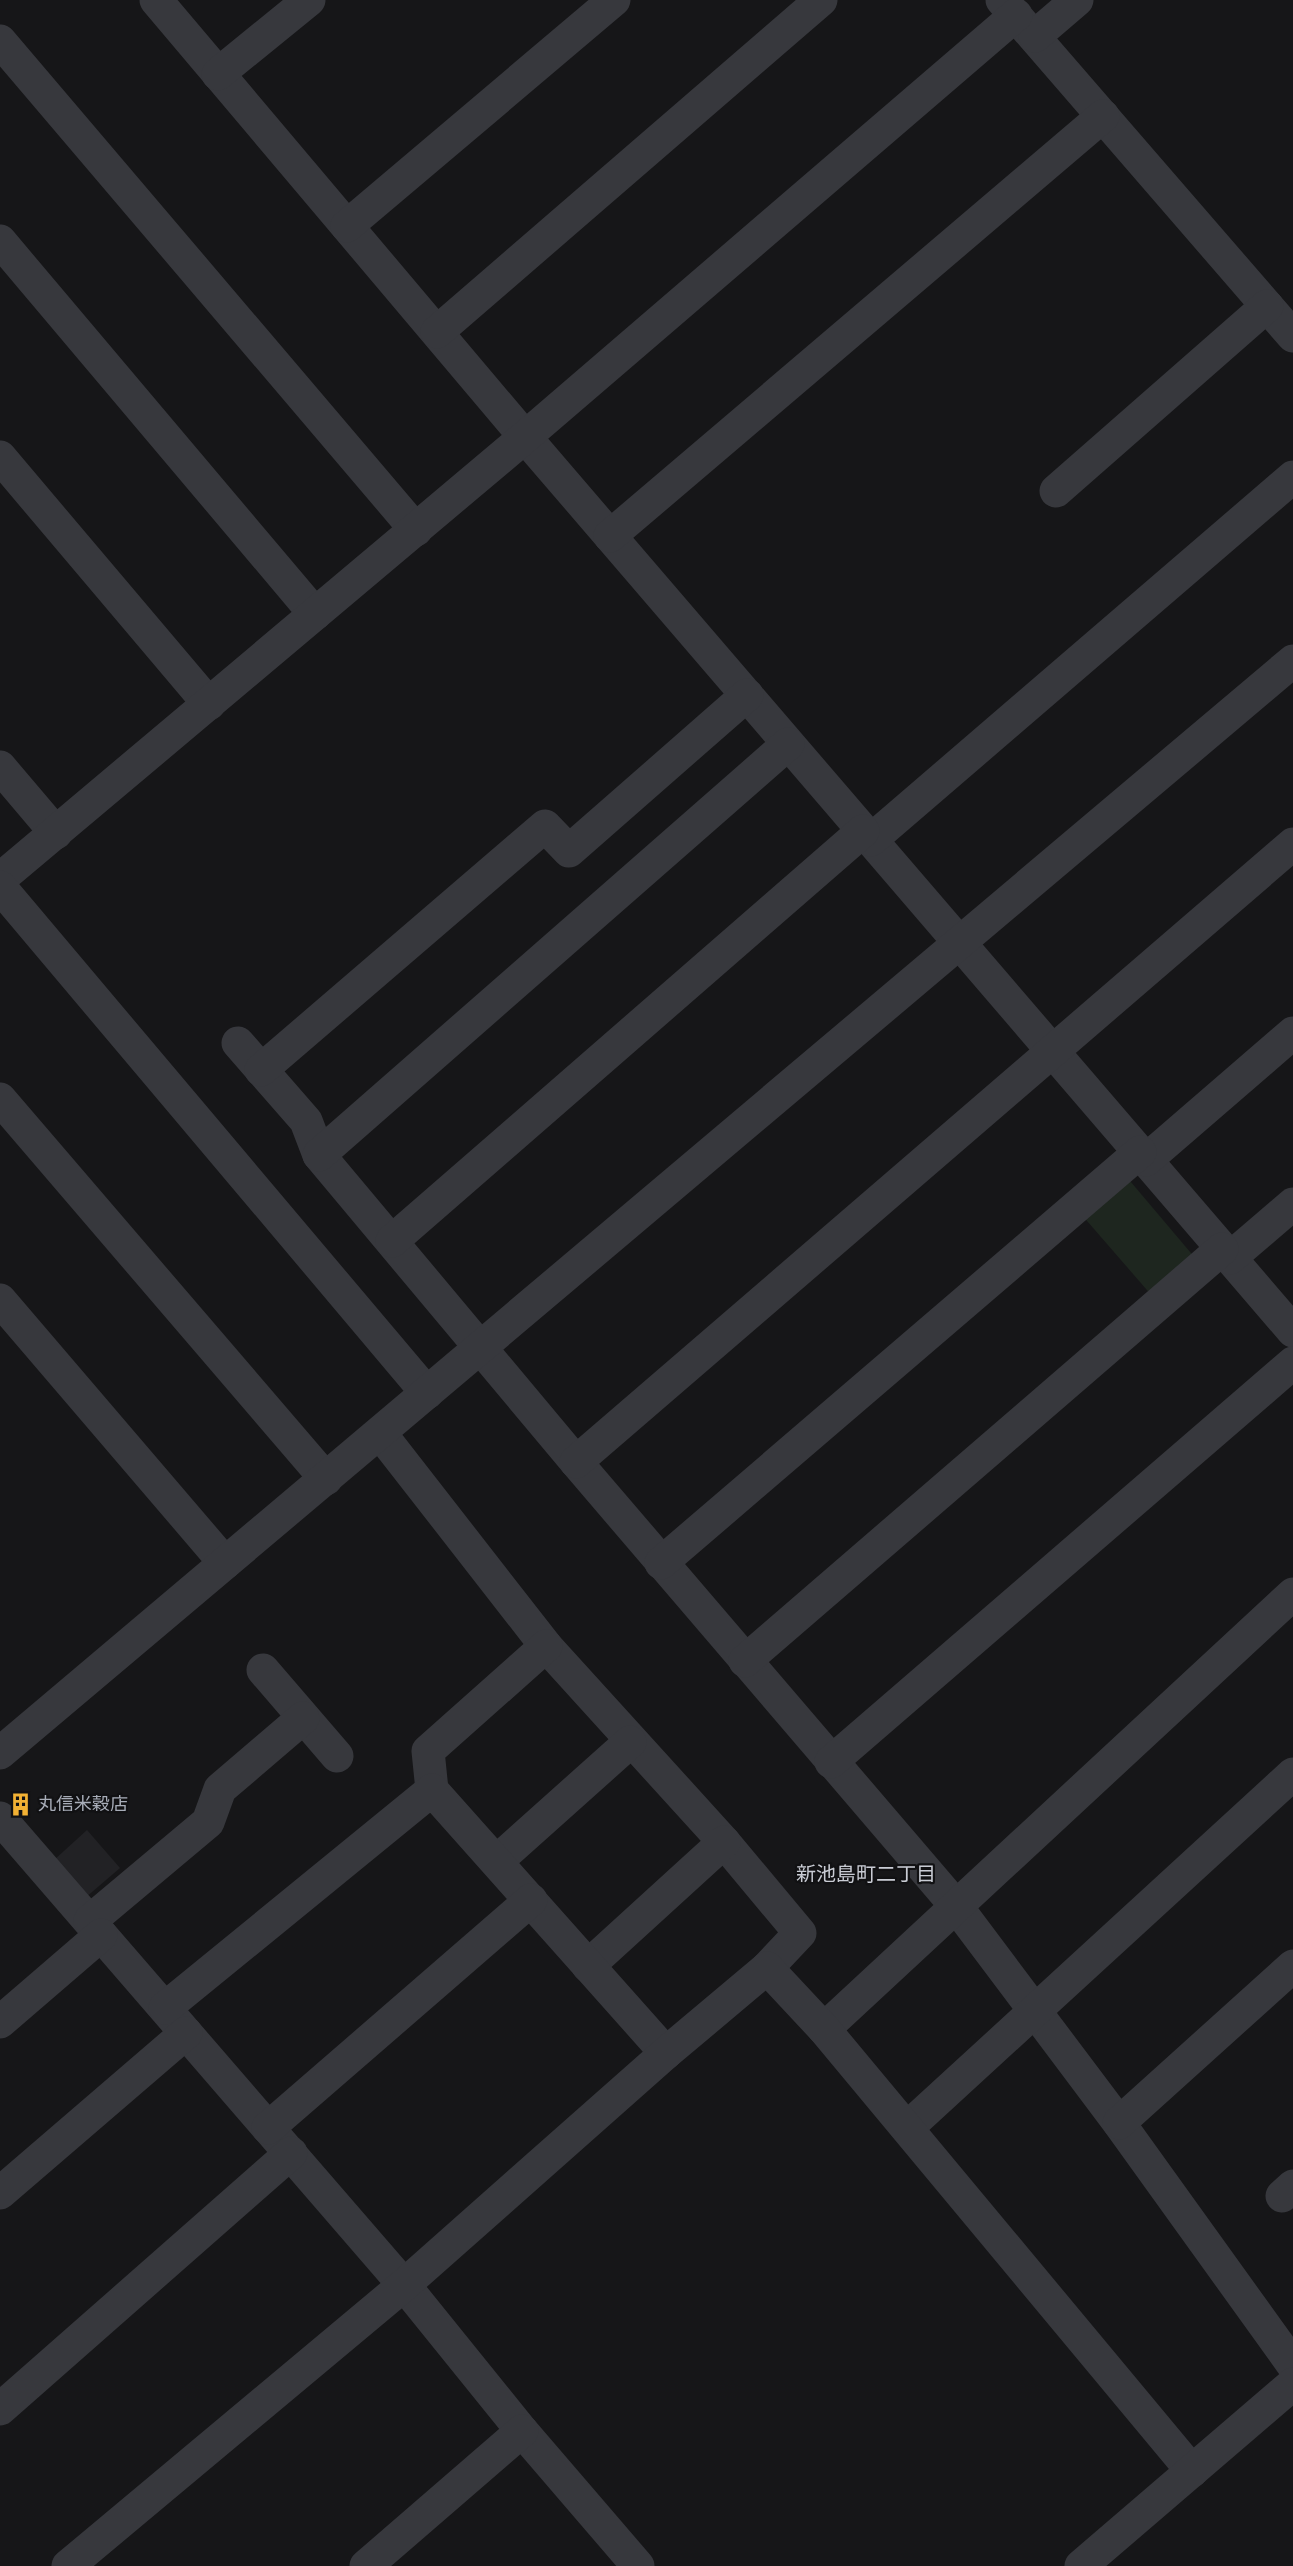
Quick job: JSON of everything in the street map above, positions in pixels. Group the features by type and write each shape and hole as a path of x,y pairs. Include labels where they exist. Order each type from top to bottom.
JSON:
{"street":[{"path":"156,0 525,437 1293,1331"},
{"path":"218,74 309,0"},
{"path":"347,226 614,0"},
{"path":"436,332 821,0"},
{"path":"0,879 416,530 1018,17 1077,0"},
{"path":"1018,17 1103,116 1282,313 1056,491"},
{"path":"0,41 416,530"},
{"path":"610,536 1103,116"},
{"path":"0,241 315,614"},
{"path":"0,457 209,704"},
{"path":"392,1241 867,835 1293,477"},
{"path":"0,1753 1293,661"},
{"path":"261,1070 545,826 569,851 747,695"},
{"path":"319,1155 788,744"},
{"path":"0,767 56,833"},
{"path":"576,1462 1293,844"},
{"path":"0,887 427,1393"},
{"path":"661,1563 1143,1156 1293,1033"},
{"path":"238,1043 306,1121 319,1155 661,1563 956,1906 1119,2123 1293,2365"},
{"path":"0,1099 326,1479"},
{"path":"745,1661 1226,1253 1293,1204"},
{"path":"0,1300 225,1563"},
{"path":"831,1762 1293,1363"},
{"path":"68,2566 404,2284 666,2053 767,1968 800,1933 723,1842 630,1742 546,1646 380,1433"},
{"path":"824,2029 1293,1594"},
{"path":"546,1646 428,1751 432,1790 666,2053"},
{"path":"263,1670 337,1756"},
{"path":"0,2022 95,1928 208,1822 220,1789 303,1718"},
{"path":"497,1861 630,1742"},
{"path":"907,2128 1293,1774"},
{"path":"165,2008 432,1790"},
{"path":"5,1835 95,1928 404,2284 522,2431 638,2566"},
{"path":"588,1966 723,1842"},
{"path":"268,2128 531,1900"},
{"path":"1119,2123 1293,1966"},
{"path":"767,1968 824,2029 1192,2471"},
{"path":"0,2193 186,2033"},
{"path":"0,2409 291,2154"},
{"path":"1081,2566 1293,2384"},
{"path":"366,2566 522,2431"}],"shaded area":[{"path":"1125,1175 1196,1259 1153,1297 1081,1214"},
{"path":"87,1830 120,1868 85,1898 53,1861"}],"place":[{"name":"丸信米穀店","path":"20,1804"}],"district":[{"name":"新池島町二丁目","path":"866,1874"}]}
